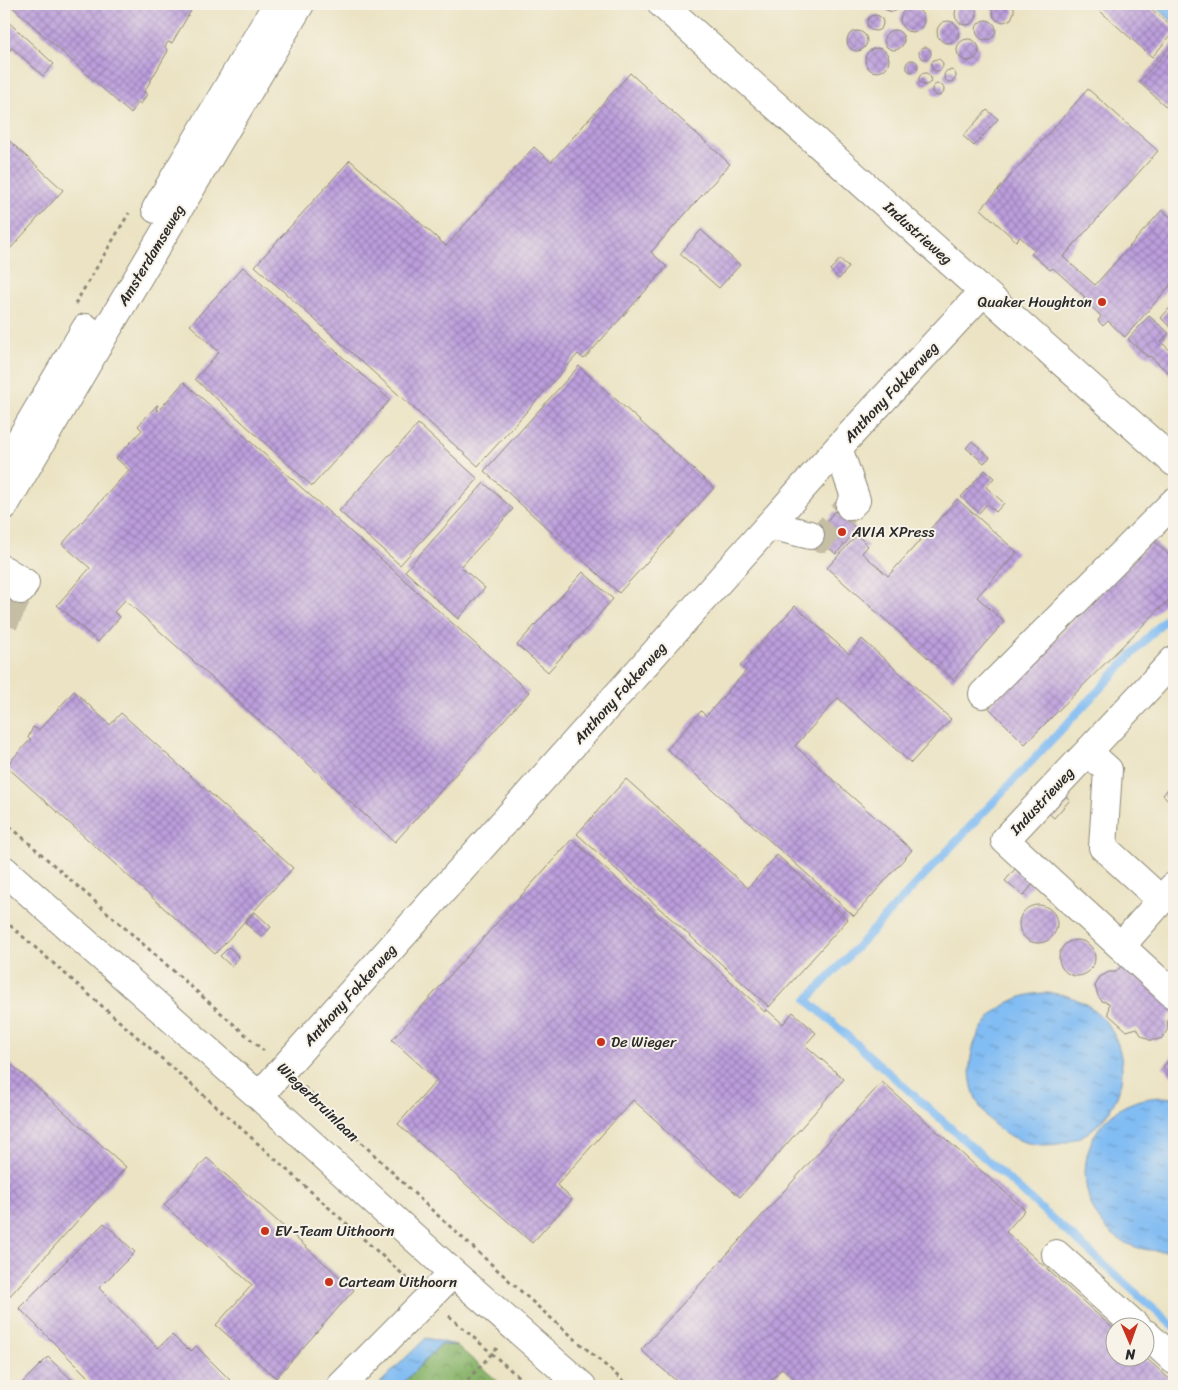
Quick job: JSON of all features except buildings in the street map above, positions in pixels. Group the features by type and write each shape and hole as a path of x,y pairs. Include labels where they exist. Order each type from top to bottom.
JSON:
{"street":[{"name":"Amsterdamseweg","path":"4,467 277,4"},
{"name":"Amsterdamseweg","path":"4,506 300,4"},
{"name":"Industrieweg","path":"662,4 1174,462"},
{"name":"Anthony Fokkerweg","path":"259,1096 838,448 984,292"},
{"path":"838,448 856,500 850,506"},
{"path":"984,694 1174,502"},
{"path":"769,525 810,535"},
{"name":"Industrieweg","path":"1174,662 1005,840 1174,995"},
{"path":"1088,752 1108,770 1103,847 1168,893 1121,946"},
{"path":"4,870 582,1386"},
{"path":"1056,1254 1127,1318"},
{"path":"341,1386 454,1273"},
{"path":"1156,1343 1174,1360"}],"path":[{"name":"Wiegerbruinlaan","path":"4,821 284,1069 421,1200 536,1305 629,1386"},
{"path":"4,920 529,1386"}],"green space":[{"path":"440,1345 456,1345 503,1386 400,1386"}],"water":[{"path":"1153,4 1167,4 1174,10 1174,23"},
{"path":"1046,993 1061,994 1075,999 1100,1015 1116,1040 1121,1054 1121,1084 1116,1098 1100,1123 1075,1139 1061,1144 1046,1145 1031,1144 1017,1139 992,1123 976,1098 971,1084 970,1069 971,1054 976,1040 992,1015 1017,999 1031,994"},
{"path":"1162,1097 1174,1098 1174,1250 1138,1248 1111,1233 1093,1209 1086,1180 1088,1151 1102,1125 1126,1105"},
{"path":"426,1338 456,1345 440,1345 400,1386 377,1386"}],"waterway":[{"path":"1174,610 807,1000 1174,1327"}],"tunnel":[{"path":"810,535 821,538 850,506"},
{"path":"4,623 21,590"}],"place":[{"name":"Quaker Houghton","path":"1102,302"},
{"name":"AVIA XPress","path":"842,532"},
{"name":"De Wieger","path":"601,1042"},
{"name":"EV-Team Uithoorn","path":"265,1231"},
{"name":"Carteam Uithoorn","path":"329,1282"}]}
